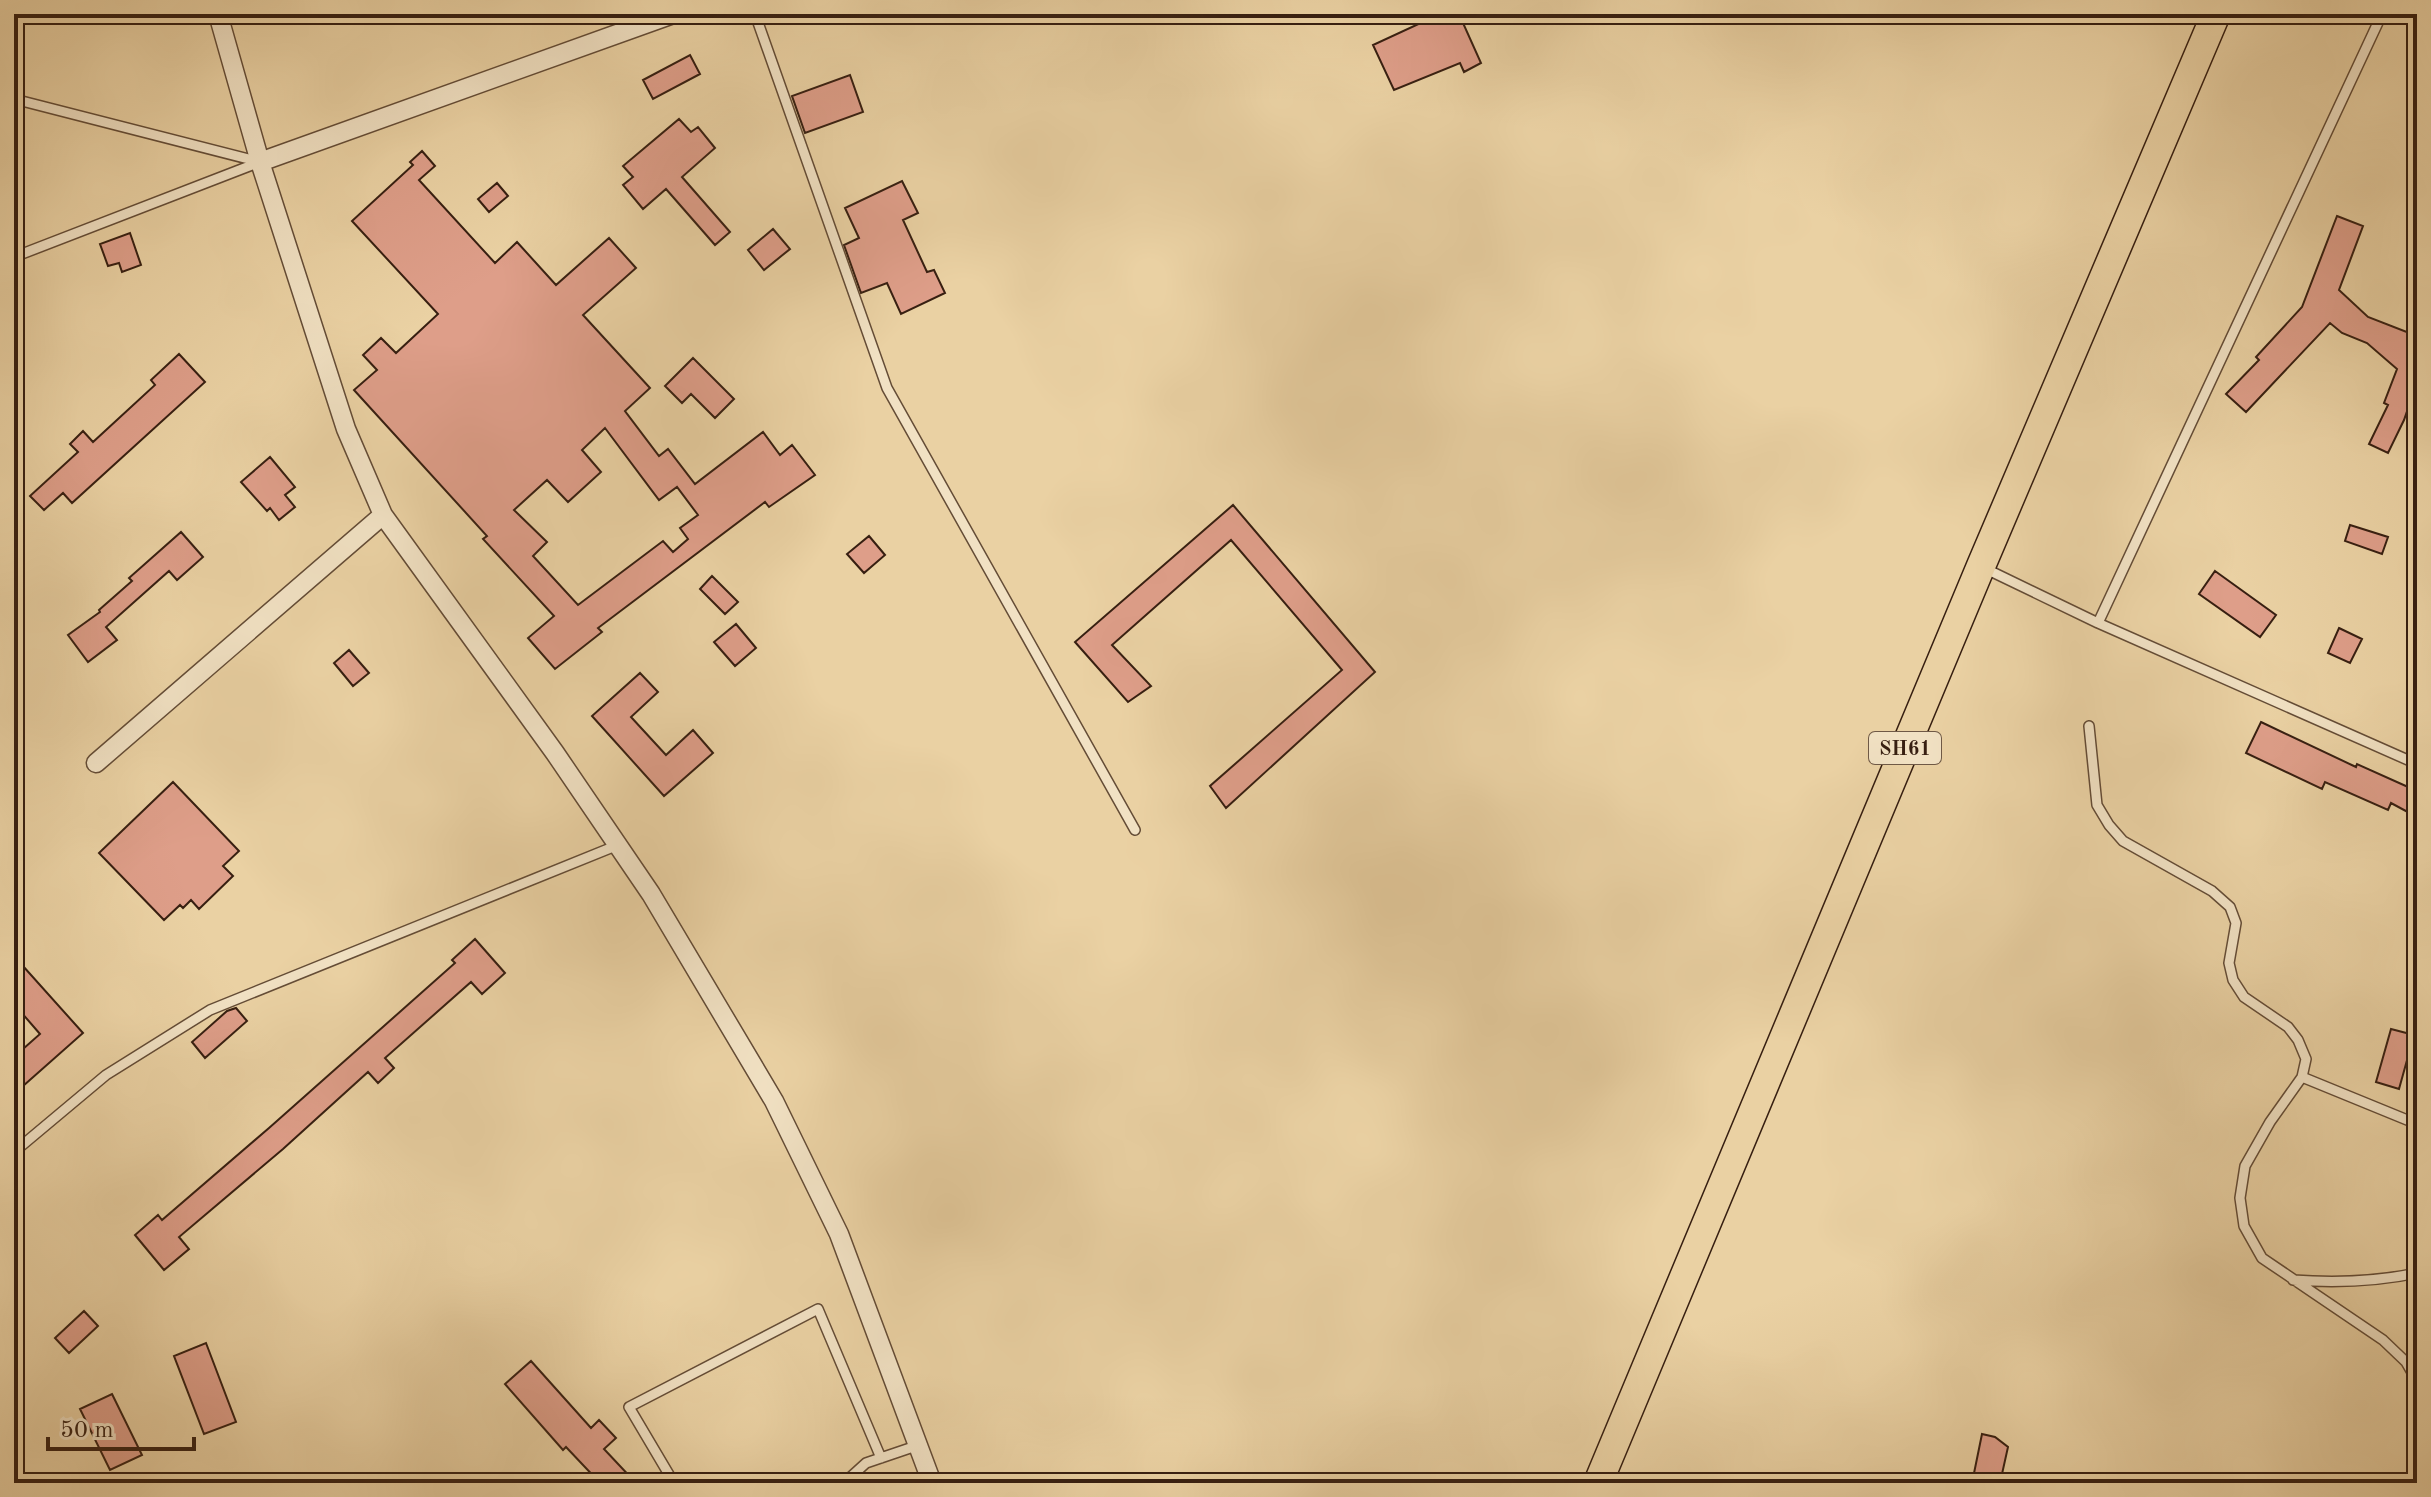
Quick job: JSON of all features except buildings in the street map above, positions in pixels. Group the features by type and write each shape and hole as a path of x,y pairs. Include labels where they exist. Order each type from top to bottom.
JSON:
{"main road":[{"name":"SH61","path":"1598,1483 1981,566 2216,14"}],"street":[{"path":"218,14 260,162 346,429 383,515 651,894 774,1101 839,1234 932,1483"},
{"path":"260,162 673,14"},
{"path":"96,763 383,515"}],"lane":[{"path":"755,14 887,388 1135,830"},
{"path":"2098,623 2382,14"},
{"path":"14,99 260,162"},
{"path":"14,257 260,162"},
{"path":"1981,566 2098,623 2417,764"},
{"path":"2089,726 2097,805 2109,825 2123,841 2212,891 2230,907 2236,923 2229,963 2233,980 2244,997 2288,1027 2306,1059 2302,1077 2270,1122 2245,1166 2240,1198 2244,1226 2262,1258 2383,1340 2406,1362 2417,1381"},
{"path":"14,1152 106,1075 210,1010 618,845"},
{"path":"2302,1077 2417,1124"},
{"path":"2293,1280 2344,1283 2417,1273"},
{"path":"674,1483 629,1407 818,1309 881,1458"},
{"path":"844,1483 866,1463 919,1445"}]}
